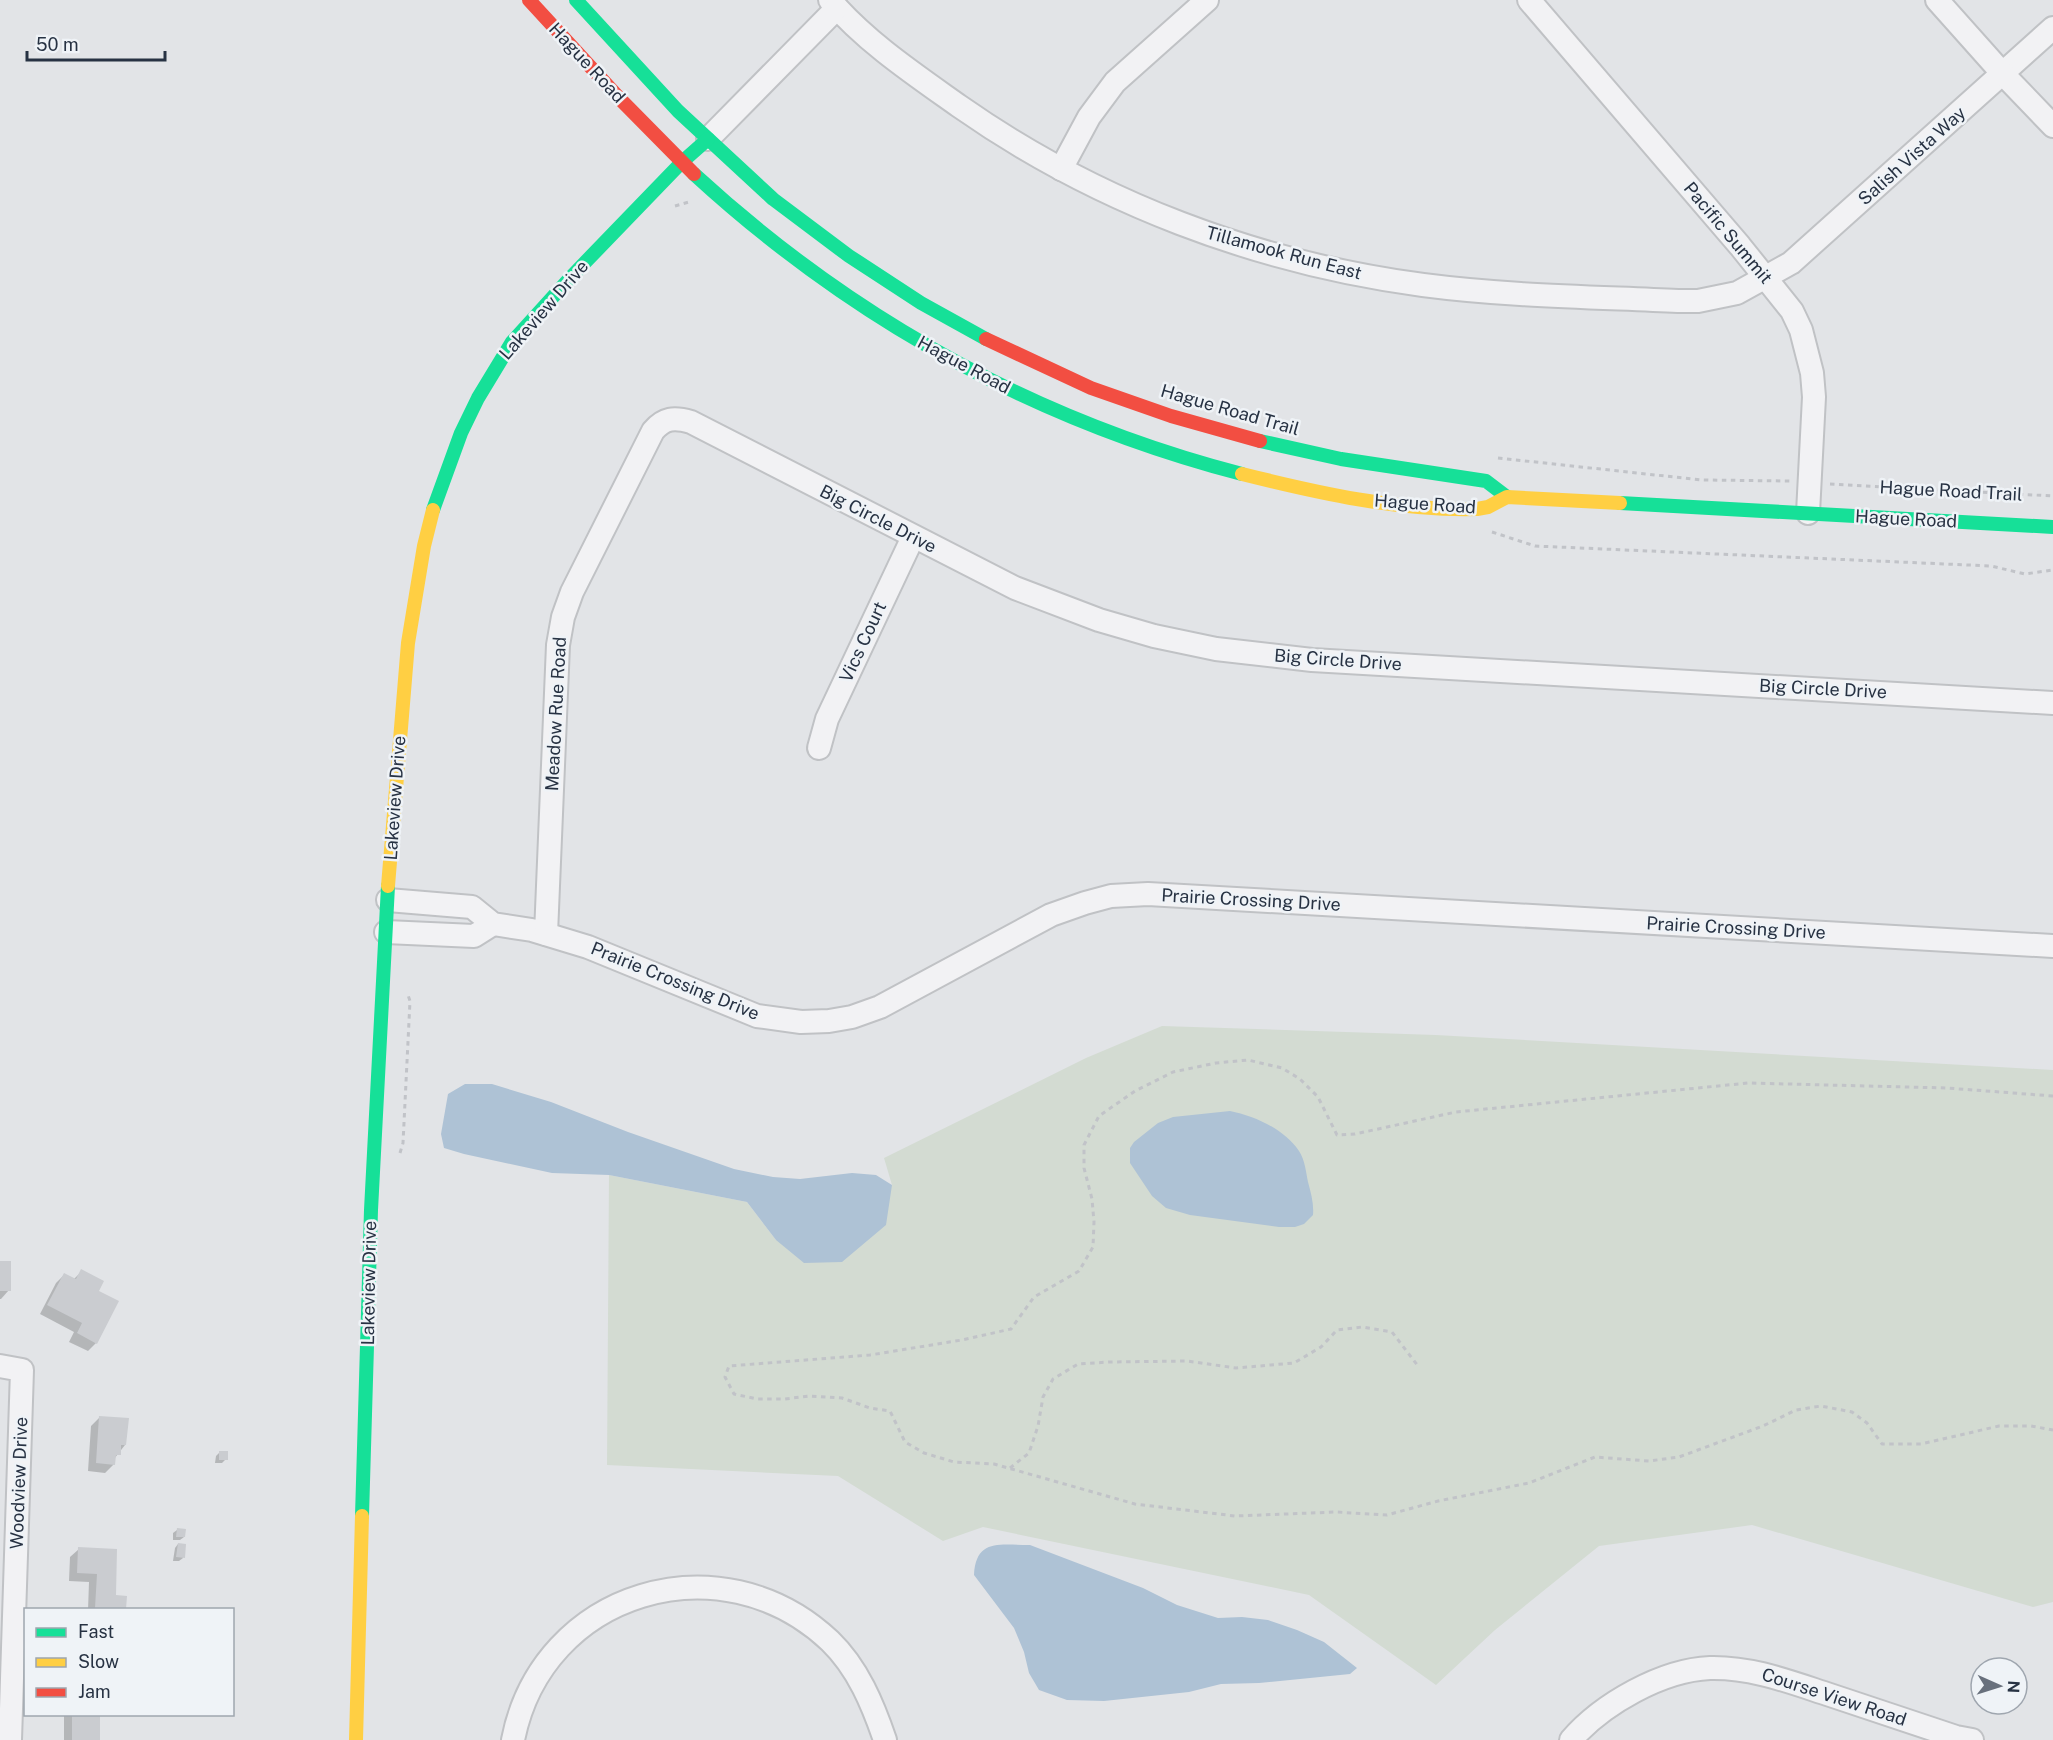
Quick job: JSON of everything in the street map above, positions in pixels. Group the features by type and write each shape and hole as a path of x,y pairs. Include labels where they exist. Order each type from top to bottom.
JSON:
{"main road":[{"name":"Hague Road","path":"529,0 650,131 682,162 754,227 836,289 970,370 1097,428 1227,470 1280,483 1397,505 1484,508 1508,496 2053,527"},
{"name":"Hague Road","path":"576,0 678,111 783,206 881,278 968,330 1091,388 1171,417 1227,433 1341,459 1486,481 1508,496"},
{"name":"Lakeview Drive","path":"356,1740 371,1210 391,837 408,643 424,546 447,466 478,398 512,342 682,162 708,139"}],"street":[{"name":"Pacific Summit","path":"1529,0 1792,311 1801,330 1812,373 1814,397 1808,513"},
{"path":"1938,0 2003,74 2053,126"},
{"path":"1060,169 1089,117 1115,82 1205,1"},
{"name":"Lakeview Drive","path":"708,139 833,4"},
{"name":"Tillamook Run East","path":"833,4 908,70 984,124 1060,169 1127,201 1211,235 1297,260 1385,279 1485,291 1688,301 1719,298 1765,278"},
{"name":"Salish Vista Way","path":"1765,278 1791,263 2053,28"},
{"name":"Big Circle Drive","path":"672,419 691,422 1015,588 1099,620 1154,636 1216,649 1312,660 2053,703"},
{"name":"Meadow Rue Road","path":"546,934 558,645 563,617 572,592 653,431 660,422 672,419"},
{"name":"Vics Court","path":"819,748 826,719 913,537"},
{"name":"Prairie Crossing Drive","path":"388,900 472,907 493,924 546,934 624,960 688,990 757,1016 801,1022 852,1017 880,1007 1051,915 1111,896 1148,894 2053,946"},
{"path":"386,932 474,936 493,924"},
{"name":"Woodview Drive","path":"0,1366 22,1370 8,1579 10,1740"},
{"path":"513,1740 525,1699 538,1674 554,1652 570,1636 606,1610 626,1601 666,1590 691,1588 752,1596 772,1603 810,1625 830,1641 858,1676 885,1740"},
{"name":"Course View Road","path":"1571,1740 1604,1709 1637,1690 1669,1676 1709,1668 1759,1672 1956,1737 1972,1740"}],"path":[{"path":"1493,458 1702,480 1781,482"},
{"name":"Hague Road Trail","path":"1850,486 2053,496"},
{"path":"2053,1096 1947,1088 1749,1083 1456,1112 1355,1134 1337,1135 1317,1097 1300,1079 1281,1068 1248,1060 1216,1063 1173,1072 1135,1091 1100,1116 1084,1145 1084,1168 1092,1200 1094,1222 1093,1247 1079,1271 1034,1297 1011,1329 962,1340 870,1355 729,1366 725,1377 734,1394 757,1399 809,1396 842,1398 870,1408 890,1411 905,1442 924,1454 954,1462 994,1464 1135,1504 1235,1516 1336,1512 1387,1515 1438,1501 1529,1483 1595,1457 1649,1461 1679,1457 1762,1426 1796,1410 1821,1406 1851,1412 1867,1423 1882,1444 1921,1444 1999,1426 2031,1426 2053,1430"},
{"path":"1010,1468 1029,1453 1044,1397 1053,1379 1078,1364 1187,1361 1236,1368 1294,1363 1321,1347 1337,1330 1362,1327 1392,1332 1418,1366"}],"shaded area":[{"path":"1162,1026 1436,1035 2053,1070 2053,1602 2033,1607 1752,1525 1599,1546 1495,1630 1436,1685 1309,1595 983,1527 943,1541 838,1476 607,1465 609,1175 747,1202 776,1240 892,1185 884,1158 1086,1058"}],"water":[{"path":"465,1084 492,1084 551,1102 734,1169 773,1177 800,1179 852,1173 876,1175 892,1185 886,1225 842,1262 804,1263 776,1240 747,1202 609,1175 552,1173 444,1148 441,1134 448,1094"},
{"path":"1230,1111 1249,1116 1277,1130 1299,1151 1305,1166 1313,1207 1313,1215 1304,1224 1295,1227 1279,1227 1190,1215 1166,1208 1152,1196 1130,1163 1130,1148 1134,1142 1158,1123 1173,1117"},
{"path":"1000,1545 1030,1545 1143,1588 1177,1605 1218,1618 1242,1617 1268,1620 1297,1630 1324,1642 1357,1668 1350,1674 1259,1683 1221,1684 1189,1692 1104,1701 1067,1700 1039,1690 1029,1673 1024,1652 1014,1628 974,1575 979,1555 985,1549"}],"building":[{"path":"0,1261 11,1261 11,1291 0,1291"},
{"path":"81,1269 104,1281 99,1291 119,1301 97,1344 77,1333 82,1323 47,1305 64,1273 76,1279"},
{"path":"99,1416 129,1418 126,1445 121,1445 121,1455 116,1455 115,1465 96,1463"},
{"path":"219,1451 228,1451 228,1460 219,1460"},
{"path":"177,1528 186,1529 185,1537 176,1537"},
{"path":"178,1543 186,1544 185,1558 176,1557"},
{"path":"78,1547 117,1549 116,1595 127,1596 126,1608 95,1608 97,1574 77,1573"},
{"path":"72,1716 100,1716 100,1740 72,1740"}],"traffic: fast":[{"path":"576,0 678,111 773,199 849,256 921,303 986,339"},
{"path":"433,510 461,433 478,398 512,342 682,162 708,139"},
{"path":"694,174 754,226 817,274 882,318 949,358 1019,394 1091,425 1165,452 1242,474"},
{"path":"1260,441 1341,459 1486,481 1507,497"},
{"path":"1620,503 2053,527"},
{"path":"362,1516 371,1210 388,886"}],"traffic: slow":[{"path":"1242,474 1329,494 1418,507 1477,509 1488,507 1507,497 1620,503"},
{"path":"388,886 408,643 424,546 433,510"},
{"path":"356,1740 362,1516"}],"traffic: jam":[{"path":"529,0 620,99 694,174"},
{"path":"986,339 1091,388 1171,416 1260,441"}]}
